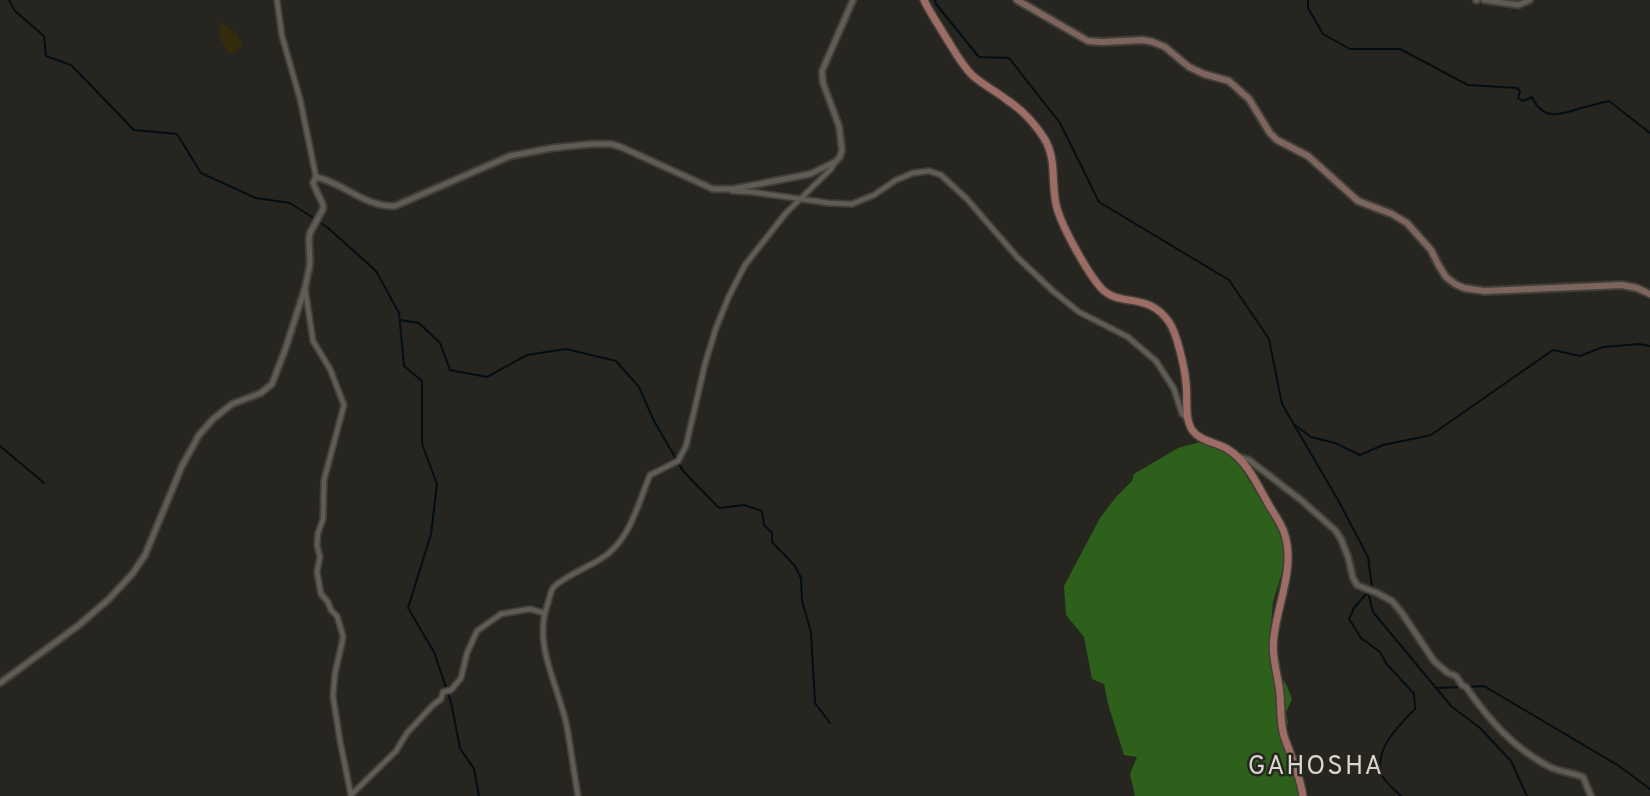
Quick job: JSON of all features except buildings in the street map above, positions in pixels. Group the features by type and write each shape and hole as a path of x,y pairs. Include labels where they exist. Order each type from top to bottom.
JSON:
{"main road":[{"path":"924,0 958,57 973,76 1019,110 1043,137 1053,160 1059,216 1095,281 1103,291 1112,296 1146,303 1157,309 1171,323 1183,363 1188,419 1192,429 1198,436 1237,455 1283,530 1289,550 1289,565 1280,598 1273,650 1280,692 1280,718 1303,796"},
{"path":"1017,0 1051,17 1088,41 1153,42 1165,47 1189,67 1229,81 1249,99 1277,141 1308,156 1358,201 1407,223 1431,250 1446,277 1455,284 1484,292 1622,285 1650,293"}],"street":[{"path":"0,683 79,625 133,573 145,555 182,466 200,435 213,419 232,404 261,393 272,384 305,288 310,264 310,233 324,209 313,183 316,177 300,99 282,36 277,0"},
{"path":"578,796 567,726 543,648 544,613 553,588 582,568 600,560 616,547 630,528 650,475 678,461 686,446 716,328 745,265 786,213 831,169 841,155 841,136 823,83 822,71 853,0"},
{"path":"1484,0 1518,5 1530,0"},
{"path":"316,177 369,202 381,206 395,206 510,156 552,148 611,144 634,152 709,188 828,204 852,204 874,195 896,180 913,173 929,171 941,175 967,199 1018,258 1053,291 1079,312 1128,337 1156,362 1174,389 1182,414 1188,419"},
{"path":"723,190 804,175 835,162"},
{"path":"305,288 313,341 333,376 344,405 324,480 317,572 321,594 340,622 342,643 333,696 350,795"},
{"path":"1237,455 1249,460 1335,530 1348,557 1355,582 1360,587 1384,596 1398,607 1434,661 1458,678 1497,728 1531,757 1555,769 1583,777 1591,796"},
{"path":"350,795 396,751 407,733 441,699 443,692 451,690 461,678 467,653 477,631 501,614 530,610 544,613"}],"green space":[{"path":"1200,442 1223,449 1236,459 1277,526 1283,544 1284,566 1273,602 1269,644 1271,661 1292,699 1286,712 1288,724 1279,733 1299,777 1301,796 1135,796 1130,774 1137,757 1124,755 1104,684 1092,679 1084,637 1066,615 1064,586 1100,518 1116,497 1132,481 1134,474 1178,448"}],"sand":[{"path":"220,22 236,33 243,47 229,54 219,36"}],"waterway":[{"path":"9,0 15,11 44,36 46,56 71,65 134,130 177,134 201,173 256,198 290,203 315,219"},
{"path":"935,0 979,57 1009,58 1060,123 1099,202 1229,280 1269,339 1282,404 1368,557 1372,587"},
{"path":"1308,0 1308,8 1323,34 1350,49 1400,49 1468,85 1517,88 1520,91 1518,98 1523,101 1532,97 1536,105 1547,113 1566,113 1609,101 1650,133"},
{"path":"319,222 376,271 399,313 404,366 422,381 422,444 437,484 431,534 408,608 434,652 451,702 460,748 474,769 479,796"},
{"path":"400,320 419,323 440,343 450,370 487,377 527,355 566,349 616,361 639,387 653,419 676,459"},
{"path":"1295,425 1311,437 1335,443 1360,455 1383,445 1431,435 1553,350 1580,356 1603,347 1639,344 1650,346"},
{"path":"0,446 44,483"},
{"path":"679,464 719,508 744,505 762,511 764,525 772,533 772,542 795,566 801,578 802,601 811,632 815,703 830,723"},
{"path":"1368,592 1373,612 1436,688 1462,687"},
{"path":"1367,593 1354,608 1349,619 1361,638 1380,652 1386,663 1414,694 1415,709 1389,739 1381,756 1383,778 1401,796"},
{"path":"1467,687 1484,686 1619,766 1650,789"},
{"path":"1437,689 1451,706 1480,728 1511,761 1527,796"}],"district":[{"name":"GAHOSHA","path":"1316,767"}]}
